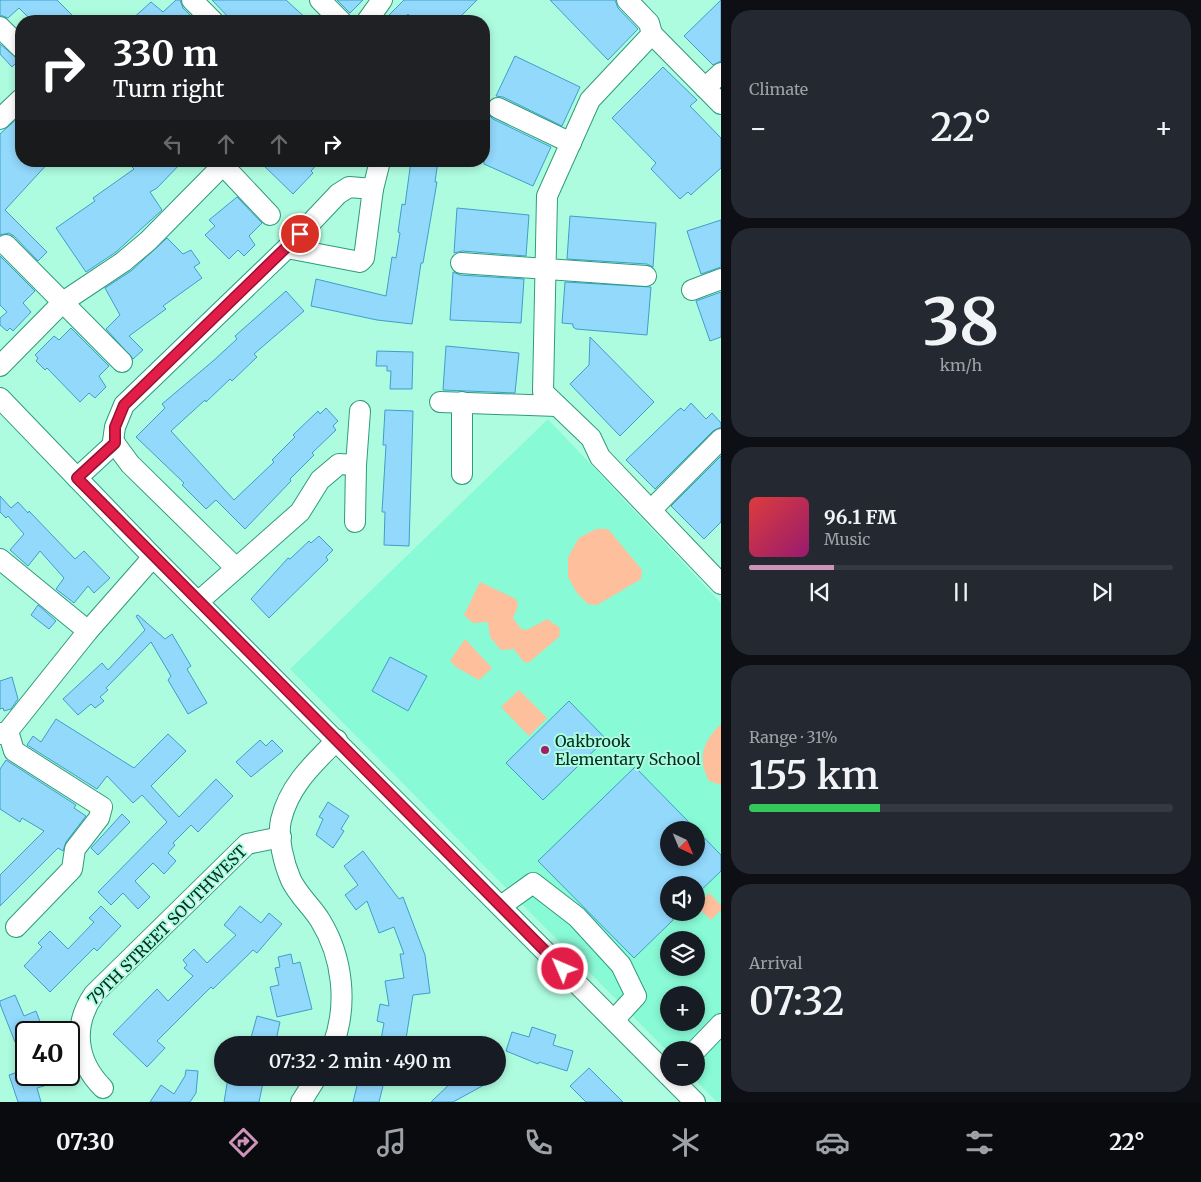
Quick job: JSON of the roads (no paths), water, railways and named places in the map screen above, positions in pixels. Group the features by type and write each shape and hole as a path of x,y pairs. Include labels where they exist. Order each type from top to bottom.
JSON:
{"street":[{"path":"192,0 207,15"},
{"path":"320,0 336,15"},
{"path":"372,15 382,0"},
{"path":"627,0 649,23 652,34 721,104"},
{"path":"0,27 15,42"},
{"path":"652,34 590,100 547,196 543,392 591,438 600,457 719,577"},
{"path":"705,88 721,73"},
{"path":"0,119 15,105"},
{"path":"498,108 571,143"},
{"path":"0,366 63,302 123,262 148,241 219,167"},
{"path":"227,167 270,215"},
{"path":"287,248 360,262 364,258 373,189 378,167"},
{"path":"236,568 130,464 115,443 115,427 124,405 287,248 338,194 349,187 373,189"},
{"path":"6,245 122,362"},
{"path":"461,263 646,276"},
{"path":"692,290 721,279"},
{"path":"0,398 153,557 660,1066"},
{"path":"440,402 557,406"},
{"path":"462,402 462,474"},
{"path":"355,522 356,465 360,411"},
{"path":"651,510 721,440"},
{"path":"77,478 115,443"},
{"path":"198,602 300,512 320,480 339,464 356,465"},
{"path":"16,927 72,869 75,848 99,818 102,807 14,750 4,732 88,631 153,557"},
{"path":"0,559 88,631"},
{"path":"335,1036 342,1002 339,965 332,942 321,920 292,881 281,837 280,822 293,791 304,773 337,740"},
{"name":"79TH STREET SOUTHWEST","path":"103,1088 92,1077 84,1064 79,1035 83,1013 94,994 246,844 281,837"},
{"path":"501,906 533,883 577,917 621,965 636,996 614,1020"},
{"path":"705,1041 721,1024"},
{"path":"301,1102 311,1086"},
{"path":"680,1086 695,1102"}],"place":[{"name":"Oakbrook Elementary School","path":"545,750"}]}
